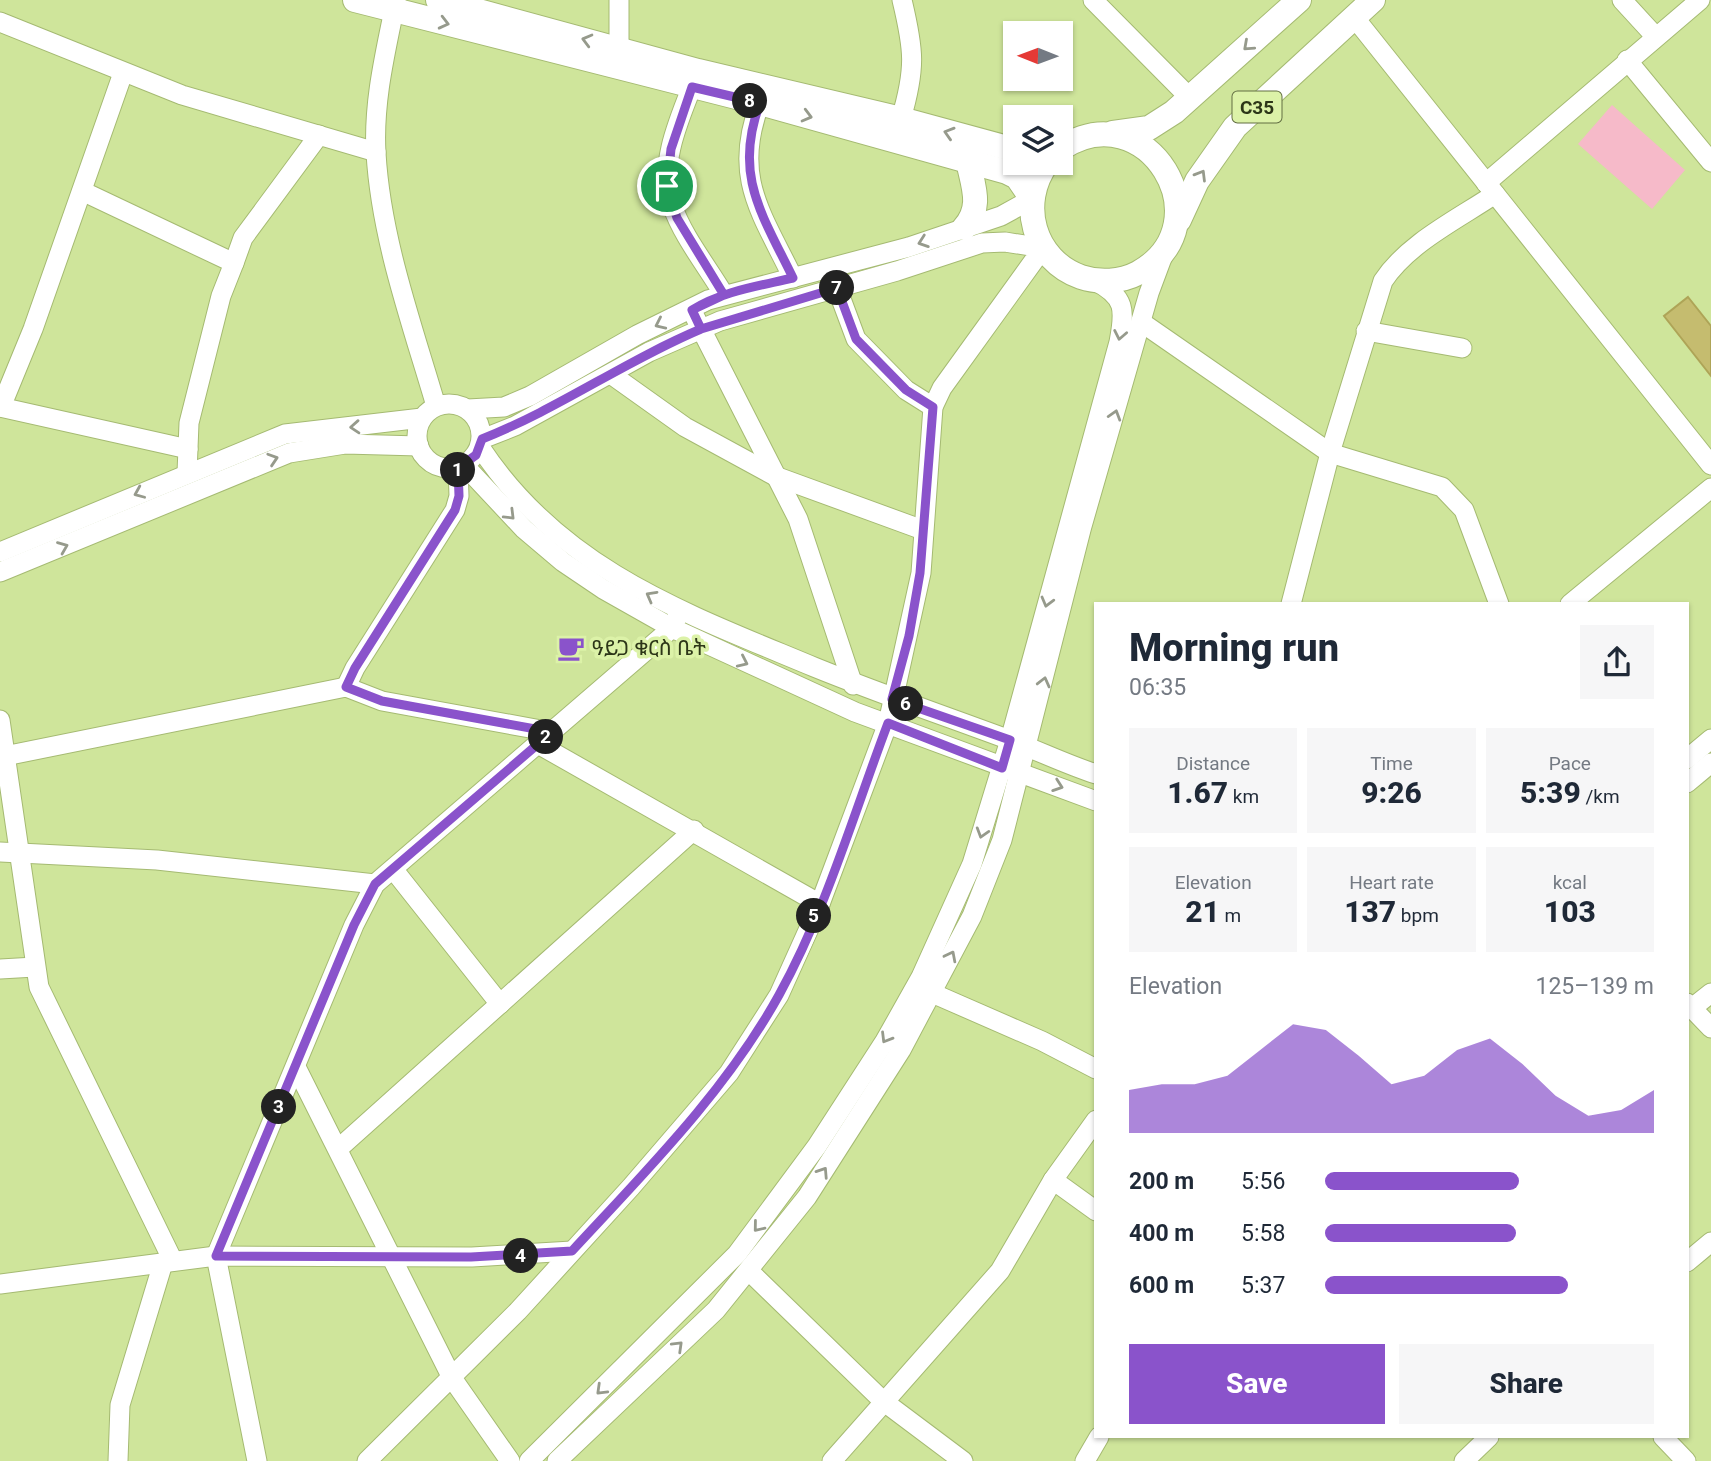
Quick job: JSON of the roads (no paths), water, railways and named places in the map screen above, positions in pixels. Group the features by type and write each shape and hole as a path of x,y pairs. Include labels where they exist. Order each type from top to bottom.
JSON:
{"main road":[{"path":"355,0 395,5 695,79 901,119 1003,147"},
{"path":"438,0 619,49 760,103 1017,177 1032,199"},
{"name":"C35","path":"1075,141 1149,128 1191,98 1299,0"},
{"name":"C35","path":"1095,281 1116,280 1133,275 1156,259 1169,240 1197,181 1236,127 1373,0"},
{"name":"C35","path":"1075,141 1130,139 1145,147 1162,163 1170,177 1177,200 1169,240"},
{"path":"964,228 972,218 976,195 968,161"},
{"path":"1039,175 1032,199 1032,219 1043,248 1065,270 1095,281"}],"street":[{"path":"619,0 619,49"},
{"path":"901,119 912,81 913,60 902,0"},
{"path":"1093,0 1191,98"},
{"path":"1622,0 1655,36"},
{"path":"1292,602 1330,453 1376,297 1392,267 1491,189 1627,60 1700,0"},
{"path":"395,5 380,82 376,152 392,255 429,412 418,427 419,446 423,455 439,467 461,466 524,529 563,562 603,589 676,620 1094,773"},
{"path":"1354,17 1711,465"},
{"path":"0,22 123,73 182,94 376,152"},
{"path":"1627,60 1711,162"},
{"path":"123,73 33,329 1,407 188,449"},
{"path":"695,79 671,149 667,186 677,218 724,295"},
{"path":"760,103 748,141 748,176 753,194 793,278"},
{"path":"187,473 189,423 221,296 243,239 319,135"},
{"path":"82,191 234,263"},
{"path":"0,552 285,435 429,412 452,404 468,409 504,407 637,335 724,295 882,254 1001,216 1032,199"},
{"path":"1076,525 1169,240"},
{"path":"346,687 355,668 455,510 461,466 481,443 612,375 649,352 701,329 982,243 1043,248"},
{"path":"367,1461 452,1378 572,1251 729,1073 779,995 820,904 888,723 909,636 920,573 933,407 942,388 1043,248"},
{"path":"557,1461 716,1310 807,1197 921,977 1011,771 1076,525 1119,342 1123,314 1119,298 1112,289 1095,281"},
{"path":"837,288 856,339 906,390 933,407"},
{"path":"692,310 798,519 853,685"},
{"path":"1141,322 1330,453 1442,487 1456,498 1464,510 1498,602"},
{"path":"1366,331 1462,348"},
{"path":"612,375 685,427 775,476 923,530"},
{"path":"468,409 476,417 481,443 501,480 560,537 676,620 767,673 1011,771 1094,800"},
{"path":"0,572 289,453 345,444 419,446"},
{"path":"1572,602 1711,488"},
{"path":"257,1461 216,1256 354,925 375,884 545,738 676,620"},
{"path":"3,757 346,687 382,701 545,738 820,904"},
{"path":"0,720 9,852 39,987 168,1262 120,1405 118,1461"},
{"path":"1689,757 1711,738"},
{"path":"1689,781 1711,763"},
{"path":"529,1461 737,1254 852,1109 932,993 982,890 1002,840 1011,771"},
{"path":"338,1149 694,830"},
{"path":"9,852 157,860 375,884"},
{"path":"393,869 500,1004"},
{"path":"0,970 35,967"},
{"path":"932,993 1042,1041 1094,1068"},
{"path":"1711,993 1689,1005 1711,1028"},
{"path":"296,1067 452,1378 510,1461"},
{"path":"832,1461 1000,1271 1053,1180 1094,1122"},
{"path":"1053,1180 1094,1210"},
{"path":"1689,1260 1711,1242"},
{"path":"0,1284 216,1256 390,1254 483,1257 572,1251"},
{"path":"749,1271 883,1401 964,1461"},
{"path":"1085,1461 1098,1438"},
{"path":"1464,1461 1488,1438"},
{"path":"1663,1438 1686,1461"}],"place":[{"name":"ዓይጋ ቁርስ ቤት","path":"571,648"}]}
